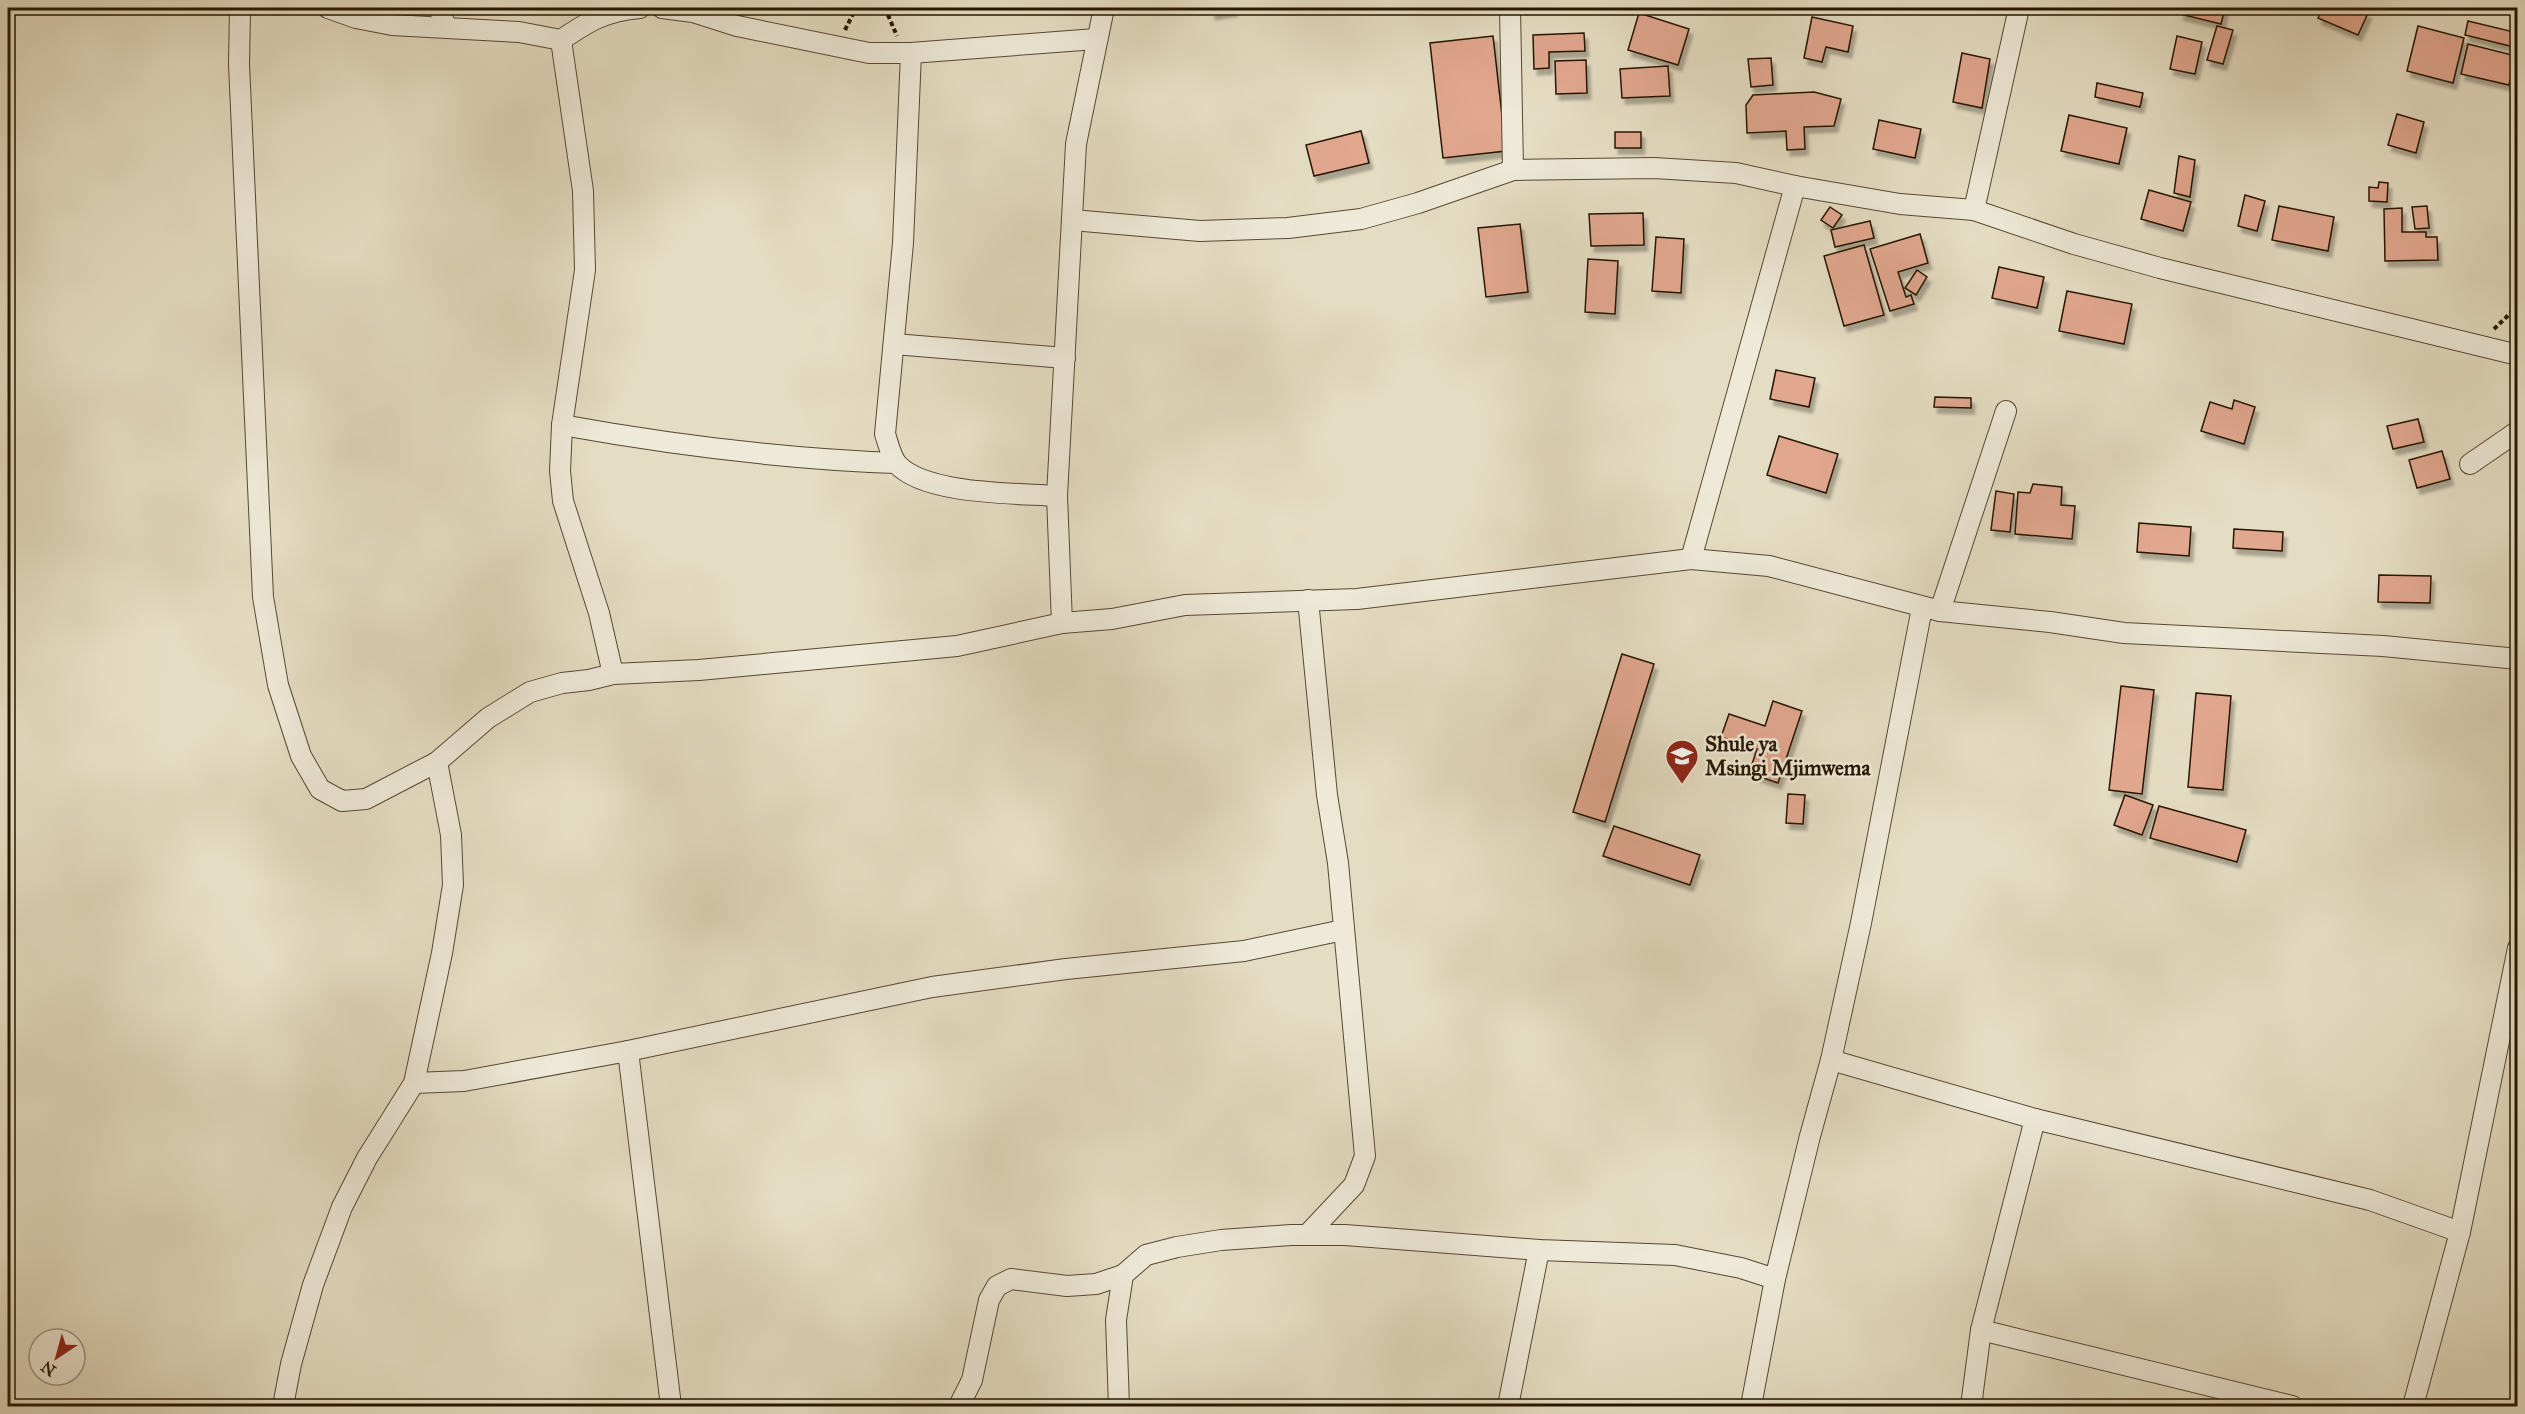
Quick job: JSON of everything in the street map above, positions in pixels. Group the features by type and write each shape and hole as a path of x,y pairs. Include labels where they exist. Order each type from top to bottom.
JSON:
{"street":[{"path":"240,8 239,64 263,597 278,685 301,756 320,789 342,801 366,799 437,762 509,703 530,692 562,683 613,674 699,670 957,646 1062,623 1112,619 1185,605 1357,599 1691,559 1769,566 1931,610 2050,622 2124,633 2383,646 2517,659"},
{"path":"328,8 356,18 392,25 519,32 561,40 592,19 621,10 640,8"},
{"path":"439,8 446,27"},
{"path":"662,8 869,53 907,53 1096,39"},
{"path":"1062,623 1057,496 1076,144 1104,8"},
{"path":"1510,8 1513,170"},
{"path":"1974,210 2019,8"},
{"path":"561,40 583,191 585,270 562,425 560,471 563,501 599,613 613,674"},
{"path":"907,53 903,243 885,434 896,463 915,477 939,485 1057,496"},
{"path":"1072,220 1200,231 1288,228 1361,219 1418,203 1513,170 1654,168 1736,173 1795,186 1900,204 1974,210 2074,244 2160,268 2517,355"},
{"path":"1691,559 1795,186"},
{"path":"894,344 1065,358"},
{"path":"1751,1407 1774,1279 1831,1060 1931,610 2006,411"},
{"path":"562,425 636,438 766,455 828,461 896,463"},
{"path":"2470,464 2517,431"},
{"path":"1307,1235 1354,1185 1365,1156 1338,862 1318,715 1308,600"},
{"path":"283,1407 291,1364 313,1285 342,1207 367,1158 414,1083 442,953 453,885 451,835 437,762"},
{"path":"414,1083 464,1081 628,1051 932,987 1087,967 1244,951 1343,930"},
{"path":"2413,1407 2460,1232 2514,987 2517,948"},
{"path":"628,1051 670,1407"},
{"path":"1831,1060 2035,1119 2370,1200 2460,1232"},
{"path":"1971,1407 1982,1330 2035,1119"},
{"path":"959,1407 972,1380 989,1299 997,1286 1011,1280 1067,1286 1096,1284 1123,1275 1146,1254 1221,1240 1307,1235 1384,1237 1539,1250 1675,1255 1740,1268 1774,1279"},
{"path":"1508,1407 1539,1250"},
{"path":"1119,1407 1116,1320 1123,1275"},
{"path":"1982,1330 2292,1407"}],"path":[{"path":"885,8 907,53"},
{"path":"2477,345 2517,306"}],"building":[{"path":"1211,8 1233,8 1234,10 1212,14"},
{"path":"2181,8 2225,8 2221,24 2180,14"},
{"path":"2322,8 2356,8 2368,13 2358,35 2318,18"},
{"path":"1639,13 1689,29 1678,65 1628,50"},
{"path":"1812,17 1853,26 1848,52 1826,47 1822,62 1804,58"},
{"path":"2468,21 2518,33 2518,48 2465,35"},
{"path":"2217,26 2233,30 2223,64 2207,60"},
{"path":"2418,26 2464,38 2453,83 2407,71"},
{"path":"1584,33 1585,51 1549,52 1549,68 1534,69 1533,35"},
{"path":"1493,36 1506,151 1443,158 1430,43"},
{"path":"2177,36 2202,42 2195,74 2170,69"},
{"path":"2468,44 2516,56 2509,85 2461,74"},
{"path":"1962,53 1990,59 1982,108 1953,102"},
{"path":"1771,58 1773,85 1751,87 1748,59"},
{"path":"1586,60 1587,93 1556,94 1555,61"},
{"path":"1668,66 1670,96 1622,98 1620,69"},
{"path":"2097,83 2143,93 2140,107 2095,97"},
{"path":"1814,92 1841,99 1834,126 1804,127 1805,149 1787,150 1786,131 1747,133 1746,105 1753,95"},
{"path":"2397,114 2424,122 2416,153 2388,145"},
{"path":"2069,115 2127,128 2119,164 2061,151"},
{"path":"1879,120 1921,129 1915,158 1873,149"},
{"path":"1361,131 1369,163 1314,176 1306,145"},
{"path":"1615,132 1641,132 1641,148 1615,148"},
{"path":"2179,156 2195,160 2190,197 2174,193"},
{"path":"2379,182 2388,183 2387,202 2369,201 2369,187 2378,188"},
{"path":"2149,190 2191,202 2183,231 2141,219"},
{"path":"2245,195 2265,201 2257,231 2238,226"},
{"path":"2279,206 2334,217 2328,251 2272,240"},
{"path":"2427,206 2429,228 2415,229 2412,207"},
{"path":"1830,207 1842,215 1833,228 1821,220"},
{"path":"2402,208 2402,232 2426,232 2426,237 2437,237 2438,260 2385,261 2384,209"},
{"path":"1643,213 1644,245 1591,246 1589,214"},
{"path":"1870,221 1874,238 1835,247 1831,230"},
{"path":"1520,224 1528,292 1486,297 1478,228"},
{"path":"1920,234 1928,263 1898,272 1906,297 1911,295 1914,304 1890,311 1870,249"},
{"path":"1656,237 1684,239 1681,293 1652,291"},
{"path":"1864,245 1884,315 1844,326 1824,256"},
{"path":"1588,259 1618,261 1615,314 1585,312"},
{"path":"1999,267 2044,277 2037,308 1992,298"},
{"path":"1917,270 1927,277 1916,295 1905,288"},
{"path":"2067,291 2132,304 2124,344 2059,331"},
{"path":"1776,370 1815,378 1809,407 1770,399"},
{"path":"1935,397 1971,398 1971,408 1934,407"},
{"path":"2234,400 2255,407 2244,444 2201,431 2210,402 2232,409"},
{"path":"2418,419 2424,442 2393,449 2387,426"},
{"path":"1779,436 1838,454 1826,493 1767,475"},
{"path":"2442,451 2450,479 2417,488 2409,460"},
{"path":"2033,484 2062,487 2061,505 2075,506 2072,539 2015,534 2018,492 2030,493"},
{"path":"1996,491 2014,494 2010,532 1991,530"},
{"path":"2139,523 2191,527 2189,556 2137,552"},
{"path":"2234,529 2283,532 2282,551 2233,548"},
{"path":"2379,575 2431,576 2430,603 2378,602"},
{"path":"1622,654 1654,664 1605,822 1573,812"},
{"path":"2121,686 2154,690 2142,794 2109,790"},
{"path":"2196,693 2231,696 2223,790 2188,787"},
{"path":"1773,701 1802,711 1778,783 1749,773 1757,749 1721,737 1729,714 1765,726"},
{"path":"1788,794 1805,795 1803,824 1786,823"},
{"path":"2125,795 2153,805 2142,835 2114,825"},
{"path":"2159,806 2246,830 2237,862 2150,838"},
{"path":"1614,826 1700,855 1690,885 1603,856"}],"place":[{"name":"Shule ya Msingi Mjimwema","path":"1682,785"}]}
